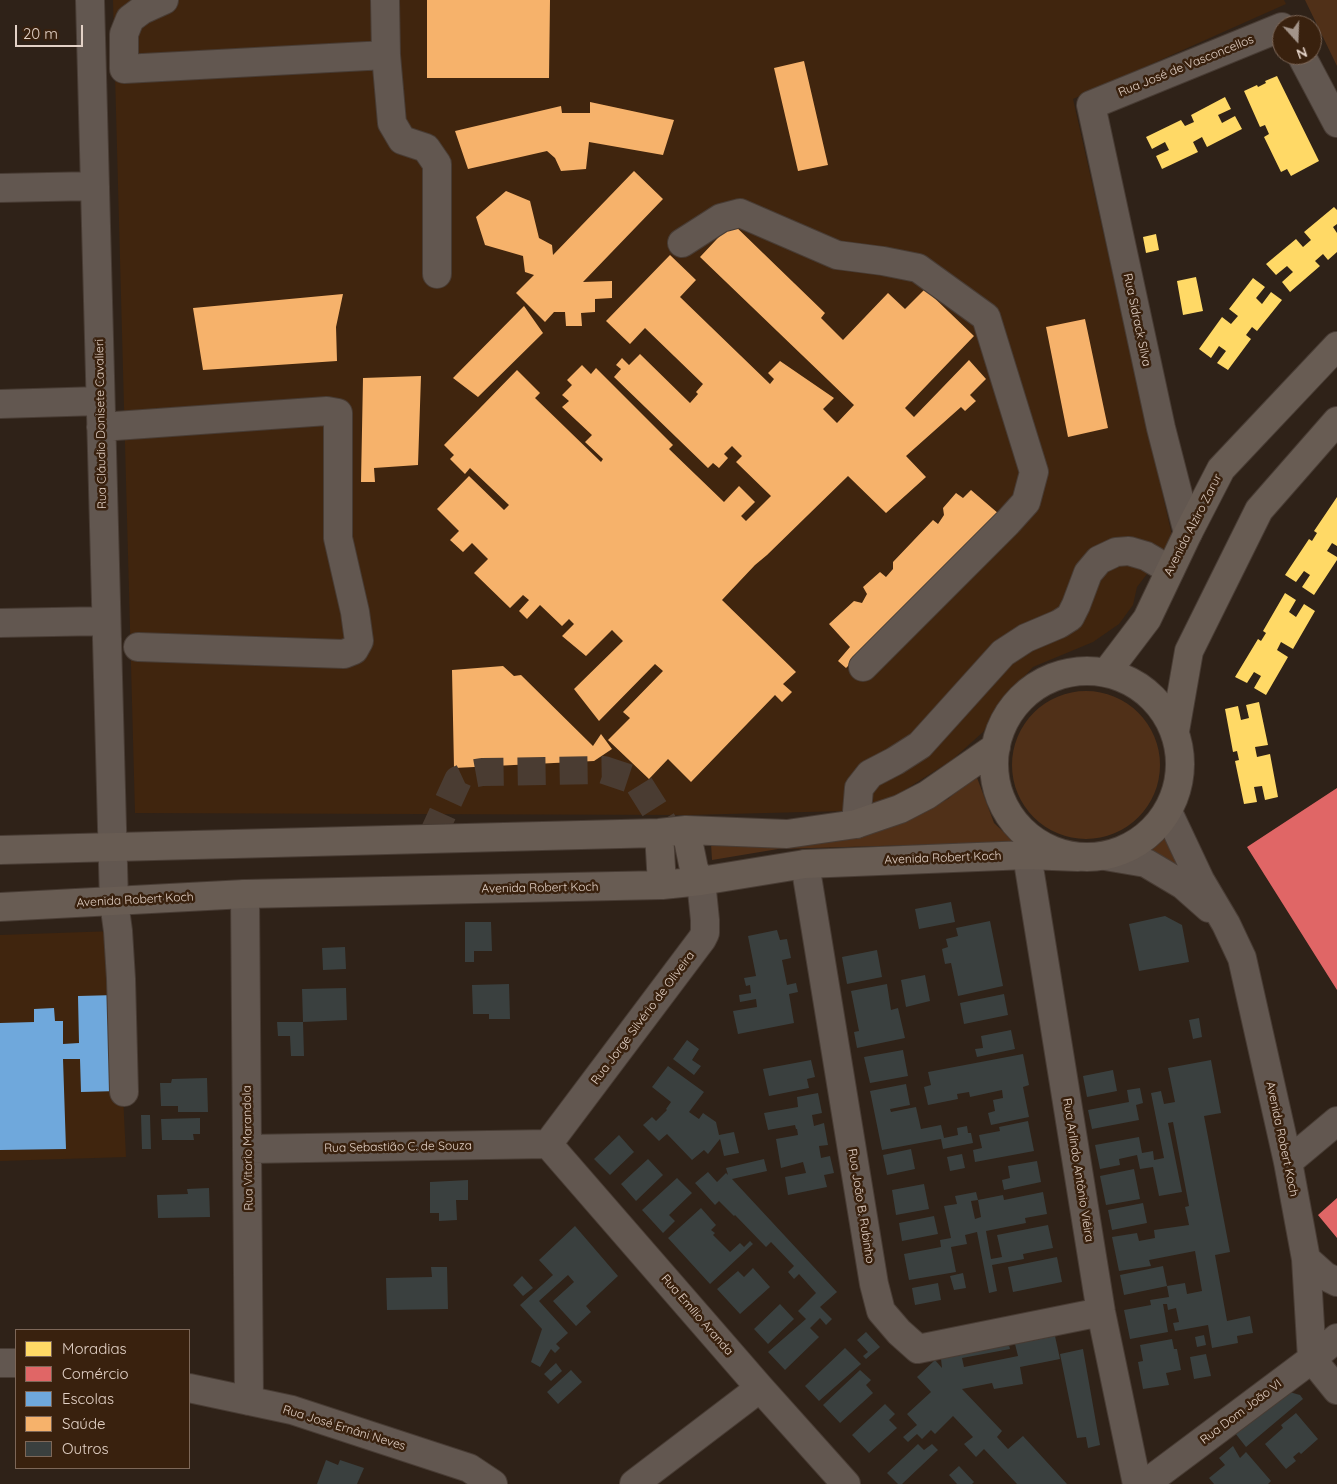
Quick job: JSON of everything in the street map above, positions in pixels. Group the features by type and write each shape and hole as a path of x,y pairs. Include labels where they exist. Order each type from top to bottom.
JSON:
{"main road":[{"name":"Avenida Alziro Zarur","path":"1106,673 1147,619 1221,469 1337,346"},
{"path":"1175,731 1189,651 1259,510 1337,421"},
{"path":"1077,672 1106,673 1136,684 1159,704 1175,731 1181,758 1178,786 1168,812 1151,832 1130,847 1092,856 1048,849 1023,832 1004,807 995,778 996,747 1006,719 1024,696 1048,680 1077,672"},
{"path":"0,850 659,833 686,830 787,834 856,824 900,809 927,795 996,747"},
{"path":"686,830 694,869 700,881"},
{"path":"659,833 662,885"},
{"name":"Avenida Robert Koch","path":"0,908 245,894 662,885 700,881 804,864 1027,855 1092,856"}],"street":[{"name":"Rua Cláudio Donisete Cavalieri","path":"90,0 114,902 121,979 124,1092"},
{"path":"164,0 142,10 130,19 124,34 124,69 386,55"},
{"path":"385,0 386,55 392,123 402,140 426,148 437,164 437,274"},
{"name":"Rua José de Vasconcellos","path":"1091,105 1272,31"},
{"path":"1306,65 1337,123"},
{"name":"Rua Sidrack Silva","path":"1091,105 1161,428 1188,533"},
{"path":"0,188 95,186"},
{"path":"682,243 721,218 740,213 837,255 918,268 986,317 1034,472 1026,502 863,667"},
{"path":"0,404 101,414 327,411 338,413 338,538 355,612 359,642 354,650 344,654 138,647"},
{"path":"856,824 858,788 870,774 920,745 1003,653 1026,638 1059,624 1070,617 1088,573 1099,560 1116,552 1129,551 1146,556 1170,570"},
{"path":"0,624 106,622"},
{"name":"Avenida Robert Koch","path":"1168,812 1200,880 1226,924 1242,958 1288,1162 1306,1258 1312,1359"},
{"name":"Rua Arlíndo Antônio Viêira","path":"1027,855 1101,1312 1137,1484"},
{"name":"Avenida Robert Koch","path":"1092,856 1146,863 1183,885 1226,924"},
{"name":"Rua João B. Rubinho","path":"804,864 874,1284 881,1312 918,1349 1101,1312"},
{"name":"Rua Jorge Silvério de Oliveira","path":"548,1144 702,939 705,933 705,920 700,881"},
{"name":"Rua Vitorio Marandola","path":"245,894 249,1401"},
{"path":"1288,1162 1337,1121"},
{"name":"Rua Sebastião C. de Souza","path":"248,1149 548,1144"},
{"name":"Rua Emílio Aranda","path":"548,1144 846,1484"},
{"path":"1306,1258 1325,1276 1337,1282"},
{"name":"Rua Dom João VI","path":"1145,1484 1312,1359 1337,1338"},
{"path":"1312,1359 1337,1390"},
{"path":"0,1364 15,1363"},
{"name":"Rua José Ernâni Neves","path":"190,1388 292,1410 469,1468 493,1484"},
{"path":"634,1484 760,1388"}],"shaded area":[{"path":"113,0 1284,0 1286,4 1073,99 1173,540 1137,587 1133,605 1119,624 1093,642 1033,667 1011,691 983,732 952,760 889,800 845,811 688,815 135,813"},
{"path":"1305,0 1337,0 1337,66 1322,35 1322,15 1312,15"},
{"path":"1086,691 1114,697 1138,713 1154,737 1160,765 1154,793 1138,817 1114,833 1086,839 1058,833 1034,817 1018,793 1012,765 1018,737 1034,713 1058,697"},
{"path":"976,775 994,823 1014,842 778,849 712,860 711,844 898,824 948,799"},
{"path":"1166,835 1181,871 1142,854"},
{"path":"115,931 126,1157 0,1161 0,935"}],"building: Moradias":[{"path":"1277,76 1319,161 1291,176 1287,169 1281,172 1264,137 1269,134 1265,125 1260,127 1244,91 1257,85 1258,87 1266,83 1265,81"},
{"path":"1225,97 1231,109 1218,115 1222,123 1235,116 1242,129 1207,147 1202,137 1193,142 1198,152 1162,169 1156,156 1169,150 1165,142 1152,149 1146,137 1181,120 1185,126 1194,122 1191,115"},
{"path":"1334,207 1337,210 1337,224 1333,227 1337,233 1337,252 1328,260 1323,254 1315,261 1320,266 1290,292 1282,282 1293,272 1287,266 1276,275 1266,264 1296,239 1303,247 1311,240 1304,232"},
{"path":"1156,234 1159,250 1146,253 1143,237"},
{"path":"1196,277 1203,311 1183,315 1177,281"},
{"path":"1253,278 1265,287 1256,298 1262,304 1271,292 1282,300 1257,331 1252,327 1246,335 1251,339 1228,370 1217,363 1226,351 1219,346 1211,358 1199,349 1222,317 1231,324 1238,316 1229,309"},
{"path":"1337,497 1337,546 1332,543 1327,551 1337,557 1337,560 1314,595 1302,587 1310,575 1304,571 1296,582 1285,575 1309,539 1312,541 1317,533 1314,531"},
{"path":"1285,593 1296,600 1289,612 1296,617 1304,604 1315,611 1293,649 1281,642 1277,650 1288,657 1266,695 1254,688 1261,676 1254,672 1247,683 1235,677 1258,639 1261,641 1266,633 1263,631"},
{"path":"1259,702 1268,745 1255,747 1257,757 1270,754 1278,797 1265,800 1262,786 1254,787 1257,802 1244,804 1235,761 1239,760 1237,751 1233,752 1225,709 1238,706 1241,720 1249,718 1246,705"}],"building: Comércio":[{"path":"1337,788 1337,990 1247,847"},
{"path":"1337,1198 1337,1238 1318,1215"}],"building: Escolas":[{"path":"116,995 118,1091 81,1092 80,1059 63,1059 66,1149 0,1150 0,1023 34,1022 34,1009 54,1008 55,1021 63,1021 63,1044 79,1043 78,996"}],"building: Saúde":[{"path":"427,0 550,0 549,78 427,78"},
{"path":"804,61 828,165 798,171 774,68"},
{"path":"590,102 674,120 663,155 589,142 586,169 561,171 555,158 547,151 468,169 455,131 561,106 562,113 590,113"},
{"path":"634,171 663,199 583,282 612,281 612,298 595,299 595,312 581,313 582,326 566,326 565,312 554,312 545,322 516,293 534,275 525,272 523,256 485,245 476,217 506,191 530,201 539,238 552,245 553,255"},
{"path":"732,223 825,313 821,318 843,340 888,293 905,309 925,289 974,336 905,408 914,417 969,360 986,379 970,395 976,401 965,411 961,407 906,456 926,477 886,513 848,476 755,565 722,600 796,672 783,684 792,692 782,702 775,695 691,782 668,759 649,779 608,740 630,718 623,712 663,671 655,664 599,721 574,689 623,641 612,630 586,656 562,636 574,624 569,619 562,626 540,605 527,619 519,611 529,600 523,595 510,608 474,573 488,559 472,543 463,552 450,540 459,531 437,509 469,476 504,510 509,505 470,468 465,474 450,459 454,455 444,445 517,370 540,393 535,398 601,462 603,459 585,442 592,435 562,407 569,401 562,395 572,385 567,380 582,365 591,374 596,368 673,445 669,449 724,502 739,486 755,502 741,516 746,521 771,496 736,462 742,456 732,446 724,454 728,458 719,468 713,463 708,468 614,377 621,369 616,365 622,358 629,365 640,354 690,403 698,394 696,392 703,384 645,328 630,344 606,321 670,255 696,280 680,297 770,384 774,379 768,373 780,361 834,398 823,409 837,423 854,405 700,257"},
{"path":"343,294 336,327 337,361 203,370 193,308"},
{"path":"524,306 543,333 478,397 453,378"},
{"path":"1085,319 1108,428 1068,437 1046,327"},
{"path":"421,376 418,465 374,468 375,482 361,482 363,378"},
{"path":"971,490 999,514 846,668 838,661 850,647 829,624 854,601 862,603 867,594 863,587 880,572 886,577 893,569 893,562 933,520 938,524 944,515 943,508 956,493 963,498"},
{"path":"503,666 514,676 521,675 593,746 601,734 612,749 594,761 454,768 452,670"}],"building: Outros":[{"path":"951,902 955,922 919,929 915,909"},
{"path":"1165,916 1182,925 1189,962 1139,971 1129,924"},
{"path":"990,921 1003,986 958,996 951,963 945,964 942,949 948,947 946,939 958,936 956,928"},
{"path":"465,922 491,922 492,951 474,951 474,962 465,962"},
{"path":"777,930 780,940 787,939 791,958 782,960 787,985 796,983 798,992 789,994 794,1023 738,1034 733,1011 757,1007 756,999 740,1002 739,995 751,993 750,985 746,986 744,978 756,976 748,936"},
{"path":"345,947 346,969 323,970 322,948"},
{"path":"877,950 882,977 847,984 842,957"},
{"path":"925,975 930,1001 906,1007 901,980"},
{"path":"509,984 510,1019 489,1019 489,1014 473,1014 472,985"},
{"path":"887,984 891,1010 898,1008 905,1038 857,1048 854,1032 859,1031 851,991"},
{"path":"346,988 347,1020 303,1022 302,989"},
{"path":"1004,994 1008,1015 964,1024 960,1003"},
{"path":"1199,1018 1202,1037 1193,1039 1189,1020"},
{"path":"277,1022 303,1022 304,1056 291,1056 290,1036 278,1036"},
{"path":"1011,1030 1015,1049 977,1057 975,1049 983,1048 981,1036"},
{"path":"687,1040 699,1049 692,1060 701,1066 694,1075 673,1059"},
{"path":"903,1050 908,1076 870,1083 864,1057"},
{"path":"1023,1054 1029,1085 1023,1087 1029,1117 991,1125 988,1113 995,1111 993,1100 1003,1098 1002,1090 970,1097 969,1092 957,1094 958,1099 928,1105 924,1087 931,1085 928,1072"},
{"path":"811,1060 815,1077 807,1079 809,1088 769,1096 763,1069"},
{"path":"1211,1060 1221,1113 1204,1116 1230,1252 1215,1255 1227,1321 1250,1316 1253,1333 1237,1336 1238,1343 1212,1348 1208,1325 1175,1331 1173,1323 1179,1322 1176,1308 1168,1310 1167,1304 1163,1304 1168,1332 1130,1339 1124,1310 1151,1305 1150,1300 1169,1297 1167,1286 1185,1283 1187,1294 1202,1291 1195,1251 1149,1260 1151,1266 1119,1271 1112,1237 1137,1233 1139,1241 1155,1238 1154,1230 1189,1225 1185,1207 1189,1206 1173,1122 1168,1123 1182,1192 1159,1196 1153,1167 1140,1169 1137,1155 1119,1159 1120,1165 1100,1169 1095,1145 1139,1137 1142,1153 1153,1151 1154,1160 1164,1158 1151,1093 1161,1091 1164,1104 1175,1102 1168,1068"},
{"path":"668,1066 704,1092 689,1112 699,1119 703,1113 716,1122 719,1135 734,1132 739,1153 724,1156 720,1139 708,1154 704,1150 692,1160 667,1134 659,1141 643,1125 652,1117 656,1121 667,1110 671,1102 652,1087"},
{"path":"1113,1070 1117,1091 1087,1097 1083,1076"},
{"path":"207,1078 208,1112 178,1112 178,1106 161,1106 160,1083 171,1083 172,1079"},
{"path":"906,1084 910,1105 890,1109 891,1112 916,1107 921,1129 941,1125 944,1138 958,1135 957,1128 967,1126 973,1143 943,1149 941,1139 882,1150 870,1091"},
{"path":"1140,1088 1143,1103 1136,1105 1139,1120 1092,1129 1088,1110 1129,1102 1127,1090"},
{"path":"818,1093 822,1113 812,1115 814,1126 824,1123 828,1145 819,1146 821,1158 830,1156 834,1173 824,1175 827,1187 788,1195 785,1177 806,1173 803,1162 781,1168 776,1139 798,1135 797,1129 795,1125 768,1130 764,1113 798,1107 797,1097"},
{"path":"141,1115 150,1115 151,1149 142,1149"},
{"path":"200,1118 200,1134 193,1134 194,1140 162,1140 161,1119"},
{"path":"1028,1121 1034,1151 975,1162 973,1150 982,1148 979,1135 1000,1131 999,1127"},
{"path":"619,1135 634,1152 610,1175 594,1159"},
{"path":"911,1149 915,1169 887,1175 883,1155"},
{"path":"962,1154 965,1168 950,1171 947,1157"},
{"path":"648,1159 663,1175 636,1201 621,1184"},
{"path":"764,1159 767,1171 732,1179 837,1292 820,1307 832,1319 826,1325 820,1318 810,1328 819,1337 785,1370 768,1352 806,1319 798,1311 816,1293 799,1274 794,1279 788,1272 794,1266 771,1242 766,1247 735,1215 719,1201 715,1205 695,1183 708,1172 717,1182 726,1173 728,1175 726,1168"},
{"path":"1037,1161 1041,1182 1004,1190 1002,1180 1010,1178 1008,1166"},
{"path":"1134,1169 1140,1199 1106,1205 1100,1176"},
{"path":"677,1178 692,1193 669,1215 675,1221 663,1233 642,1210"},
{"path":"468,1180 468,1200 456,1200 457,1220 439,1221 439,1213 430,1213 430,1182"},
{"path":"924,1184 929,1209 896,1215 892,1190"},
{"path":"209,1188 210,1217 158,1218 157,1195 188,1194 187,1189"},
{"path":"976,1192 978,1200 1003,1195 1004,1200 1043,1192 1047,1214 1025,1218 1026,1223 986,1231 991,1259 1002,1257 997,1235 1048,1225 1053,1248 1023,1254 1024,1259 992,1265 997,1291 989,1293 977,1232 965,1235 967,1244 951,1247 956,1272 909,1280 904,1254 941,1247 940,1240 951,1238 944,1206 957,1204 955,1196","holes":["978,1200 981,1217 975,1219 971,1201"]},
{"path":"1143,1203 1147,1223 1112,1230 1108,1210"},
{"path":"701,1208 716,1225 711,1230 715,1233 713,1235 730,1252 740,1243 744,1247 750,1241 753,1244 710,1284 668,1238"},
{"path":"934,1216 938,1234 902,1241 899,1223"},
{"path":"575,1226 618,1276 586,1306 591,1312 576,1326 553,1301 574,1282 568,1275 539,1301 568,1333 556,1344 560,1348 555,1353 551,1349 540,1367 531,1362 542,1329 520,1305 553,1275 539,1260"},
{"path":"1057,1257 1062,1282 1013,1292 1008,1267"},
{"path":"1163,1266 1167,1286 1124,1295 1120,1275"},
{"path":"431,1267 447,1267 448,1309 387,1310 386,1278 432,1277"},
{"path":"753,1268 770,1287 740,1314 717,1289 738,1271 744,1277"},
{"path":"963,1273 966,1288 954,1290 950,1276"},
{"path":"522,1276 533,1288 523,1296 513,1285"},
{"path":"938,1283 941,1300 915,1305 912,1288"},
{"path":"780,1304 794,1319 768,1344 754,1329"},
{"path":"866,1332 880,1347 866,1359 863,1356 868,1352 857,1340"},
{"path":"1204,1335 1206,1345 1197,1347 1195,1337"},
{"path":"1055,1336 1060,1359 1020,1367 1023,1384 994,1389 992,1383 962,1389 1002,1431 997,1437 1008,1449 1023,1436 1067,1484 1017,1484 984,1449 976,1457 964,1444 973,1437 953,1416 935,1434 931,1430 922,1439 917,1434 908,1442 903,1437 917,1425 907,1414 931,1392 917,1377 935,1360 942,1368 941,1359 1009,1345 1010,1349 962,1358 964,1367 1018,1356 1015,1344"},
{"path":"1172,1339 1174,1349 1177,1349 1181,1370 1166,1373 1169,1385 1143,1389 1138,1362 1143,1361 1140,1345"},
{"path":"845,1348 861,1364 819,1401 805,1386"},
{"path":"1083,1349 1100,1445 1088,1448 1086,1437 1077,1438 1060,1354"},
{"path":"1206,1354 1211,1376 1194,1379 1190,1357"},
{"path":"556,1363 562,1371 551,1381 544,1374"},
{"path":"571,1370 582,1382 558,1404 547,1392"},
{"path":"860,1370 871,1380 866,1385 873,1393 840,1423 823,1405"},
{"path":"1286,1391 1300,1395 1303,1399 1246,1447 1235,1433"},
{"path":"885,1404 895,1414 889,1420 897,1428 869,1453 852,1435"},
{"path":"1296,1413 1318,1439 1301,1454 1299,1452 1293,1457 1296,1461 1286,1469 1265,1444 1283,1428 1281,1425"},
{"path":"918,1444 924,1450 932,1444 938,1450 902,1484 898,1484 887,1473"},
{"path":"1233,1446 1240,1458 1246,1452 1271,1481 1268,1484 1214,1484 1209,1478 1225,1465 1219,1458"},
{"path":"326,1460 338,1465 340,1460 364,1468 357,1484 317,1484"},
{"path":"959,1466 974,1482 972,1484 957,1484 949,1475"}],"tunnel":[{"path":"431,839 458,780 471,774 482,772 604,770 637,781 669,832"}]}
